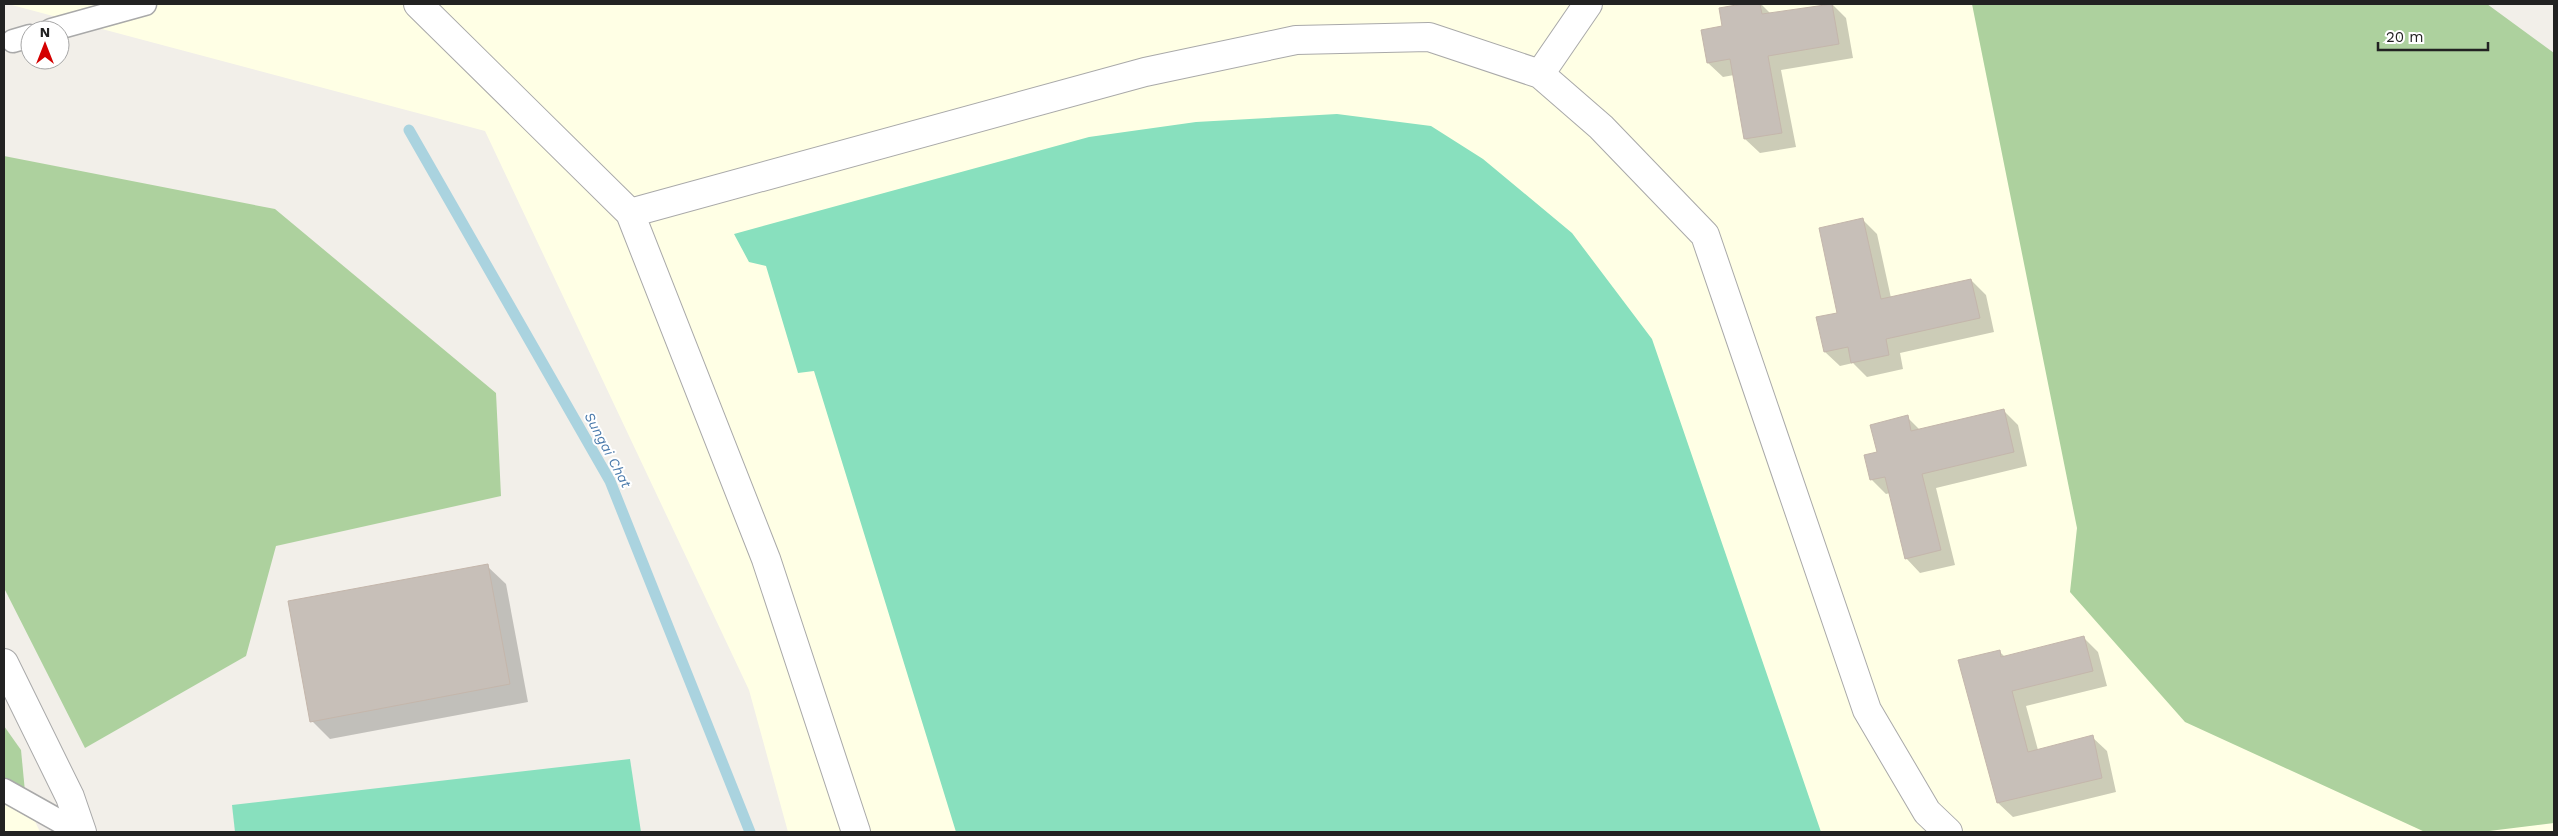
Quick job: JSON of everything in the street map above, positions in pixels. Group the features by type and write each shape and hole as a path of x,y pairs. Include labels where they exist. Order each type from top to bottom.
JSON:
{"street":[{"path":"418,4 630,214 766,559 856,832"},
{"path":"1540,74 1588,4"},
{"path":"630,214 1145,72 1296,40 1429,36 1540,74 1601,126 1705,235 1867,710 1927,812 1948,832"},
{"path":"4,663 70,797 80,832"}],"lane":[{"path":"70,25 145,4"},
{"path":"4,790 80,832"}],"shaded area":[{"path":"8,4 2485,4 2554,67 2554,832 788,832 749,690 485,131"},
{"path":"4,787 26,802 40,832 4,832"}],"green space":[{"path":"1972,4 2487,4 2554,53 2554,823 2481,832 2425,832 2185,722 2070,592 2077,528"},
{"path":"1337,114 1431,126 1483,159 1572,233 1652,339 1821,832 956,832 814,371 798,373 766,266 749,262 734,234 1089,137 1196,122"},
{"path":"4,156 275,209 496,393 501,496 276,546 246,656 85,748 4,588"},
{"path":"4,726 21,750 26,802 4,787"},
{"path":"630,759 641,832 235,832 232,805"}],"building":[{"path":"1742,4 1760,4 1762,14 1832,4 1839,44 1768,56 1782,133 1744,139 1730,59 1707,63 1701,30 1722,26 1719,8"},
{"path":"1863,218 1881,299 1971,279 1980,318 1886,339 1889,355 1851,363 1848,347 1824,352 1816,317 1837,313 1819,228"},
{"path":"2004,409 2014,452 1922,474 1941,550 1905,559 1885,477 1870,480 1864,455 1877,452 1870,425 1908,415 1911,431"},
{"path":"488,564 510,684 310,722 288,601"},
{"path":"2084,636 2093,671 2012,691 2028,752 2093,735 2102,778 1997,803 1958,660 2000,650 2001,657"}],"waterway":[{"name":"Sungai Chat","path":"409,130 610,481 750,832"}]}
